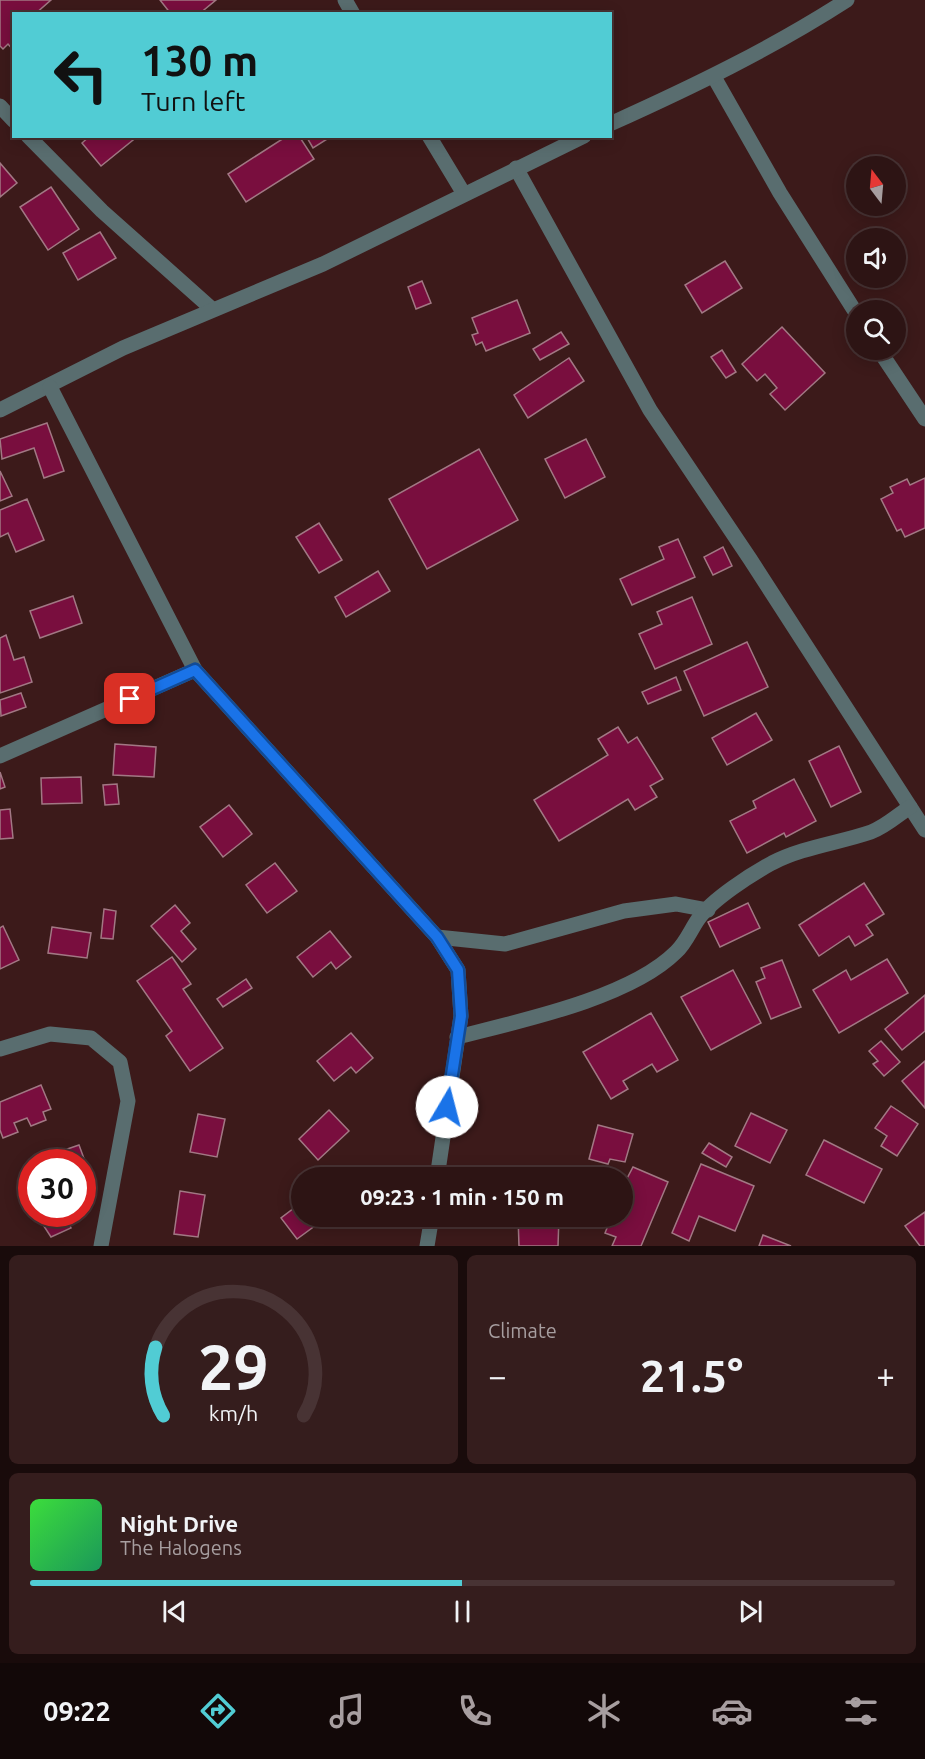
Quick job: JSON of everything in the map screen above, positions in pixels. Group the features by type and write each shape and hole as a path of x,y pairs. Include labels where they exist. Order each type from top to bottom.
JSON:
{"street":[{"path":"612,123 714,77 791,36 847,0"},
{"path":"714,77 780,193 848,300"},
{"path":"0,106 12,119"},
{"path":"30,138 102,211 212,309"},
{"path":"430,138 464,194"},
{"path":"0,410 50,387 123,348 323,264 580,138"},
{"path":"516,168 650,410 750,559 925,830"},
{"path":"886,360 925,419"},
{"path":"50,387 195,670 437,937 458,970 461,1016 439,1167"},
{"path":"0,756 195,670"},
{"path":"458,1037 532,1018 616,990 652,971 677,951 700,916 734,888 772,863 816,846 873,831 910,807"},
{"path":"437,937 505,944 624,911 676,904 708,910"},
{"path":"0,1049 50,1034 91,1038 120,1062 128,1101 101,1246"},
{"path":"427,1246 430,1227"}],"building":[{"path":"0,0 51,0 37,12 12,12 12,49 8,44 3,49 0,46"},
{"path":"160,0 216,0 201,12 169,12"},
{"path":"88,138 136,138 101,166 82,143"},
{"path":"284,138 300,138 314,159 246,202 228,174"},
{"path":"307,138 329,138 313,148"},
{"path":"0,163 17,183 0,197"},
{"path":"51,187 79,229 48,250 20,207"},
{"path":"100,232 116,258 78,280 63,253"},
{"path":"725,261 742,288 702,313 685,285"},
{"path":"422,281 431,303 416,309 408,287"},
{"path":"517,300 530,333 486,351 482,342 476,345 472,335 478,333 472,318"},
{"path":"782,327 825,373 785,410 770,394 777,388 765,374 757,381 742,364"},
{"path":"561,332 569,344 540,360 533,349"},
{"path":"722,350 736,372 726,378 711,357"},
{"path":"569,358 584,381 528,418 514,395"},
{"path":"47,423 64,471 44,478 34,448 2,459 0,439"},
{"path":"586,439 605,477 565,498 545,459"},
{"path":"479,449 518,520 427,569 389,499"},
{"path":"0,471 12,496 0,501"},
{"path":"925,478 925,528 905,537 901,529 897,531 881,499 893,493 890,487 907,479 910,485"},
{"path":"27,499 44,540 16,552 8,533 0,537 0,510"},
{"path":"319,523 342,560 319,573 296,537"},
{"path":"678,539 695,577 632,605 620,579 664,559 659,547"},
{"path":"723,547 732,566 713,575 704,557"},
{"path":"378,571 390,591 346,617 335,597"},
{"path":"73,596 82,623 40,638 30,611"},
{"path":"692,597 712,644 655,669 639,634 662,624 657,612"},
{"path":"6,635 14,660 24,657 32,682 0,693 0,638"},
{"path":"747,642 768,687 704,716 684,671"},
{"path":"676,677 681,690 648,704 642,692"},
{"path":"21,693 26,707 1,716 0,700"},
{"path":"756,713 772,740 727,765 712,738"},
{"path":"618,727 628,743 637,737 663,779 650,786 657,797 635,810 628,799 559,841 534,800 608,755 598,739"},
{"path":"115,744 156,747 154,777 113,775"},
{"path":"839,746 861,792 831,807 809,761"},
{"path":"0,772 5,787 0,789"},
{"path":"81,777 82,803 42,804 41,778"},
{"path":"794,779 816,821 786,837 784,833 747,853 730,821 756,808 753,801"},
{"path":"117,784 119,804 105,805 103,785"},
{"path":"229,805 252,834 223,857 200,827"},
{"path":"10,809 13,838 0,839 0,810"},
{"path":"275,863 297,891 267,913 246,885"},
{"path":"864,883 884,914 866,925 873,935 855,946 849,936 819,956 799,925"},
{"path":"748,903 760,928 720,947 708,922"},
{"path":"175,905 190,923 181,931 196,949 182,962 151,926"},
{"path":"104,909 116,911 113,939 101,938"},
{"path":"3,926 19,960 0,969 0,928"},
{"path":"52,927 91,933 87,958 48,953"},
{"path":"330,931 351,957 336,969 331,962 313,977 297,957"},
{"path":"172,957 191,984 183,989 223,1048 190,1071 166,1036 172,1031 137,981"},
{"path":"887,959 908,993 839,1033 813,990 846,970 851,980"},
{"path":"782,960 801,1007 771,1019 756,982 765,978 761,968"},
{"path":"733,970 761,1023 711,1050 681,997"},
{"path":"246,979 252,988 223,1007 217,999"},
{"path":"925,995 925,1031 902,1050 885,1029"},
{"path":"651,1013 678,1060 657,1072 652,1064 623,1081 628,1089 611,1099 583,1052"},
{"path":"351,1033 373,1058 356,1073 351,1067 334,1081 317,1061"},
{"path":"881,1041 900,1062 884,1076 873,1064 878,1061 869,1051"},
{"path":"925,1061 925,1108 902,1081"},
{"path":"41,1085 51,1109 43,1112 46,1120 31,1126 27,1118 14,1123 18,1132 3,1138 0,1130 0,1102"},
{"path":"891,1106 918,1124 897,1156 881,1146 887,1136 875,1128"},
{"path":"329,1110 349,1131 318,1160 299,1139"},
{"path":"751,1113 787,1130 770,1163 735,1146"},
{"path":"198,1114 225,1119 217,1157 190,1152"},
{"path":"598,1125 633,1134 625,1162 610,1159 608,1164 589,1159"},
{"path":"824,1140 882,1169 864,1203 806,1175"},
{"path":"709,1143 732,1157 726,1167 702,1153"},
{"path":"79,1145 80,1149 67,1149"},
{"path":"701,1164 754,1186 735,1231 699,1216 689,1241 672,1233"},
{"path":"633,1167 668,1182 641,1246 612,1246 616,1237 605,1233 607,1227 633,1227"},
{"path":"180,1191 205,1195 198,1237 174,1234"},
{"path":"291,1210 291,1227 314,1227 297,1239 281,1218"},
{"path":"925,1212 925,1246 920,1246 905,1226"},
{"path":"44,1227 71,1228 51,1237"},
{"path":"518,1227 559,1227 558,1246 519,1246"},
{"path":"763,1235 791,1246 759,1246"}],"route":[{"path":"130,699 195,670 437,937 458,970 461,1016 447,1107"}]}
